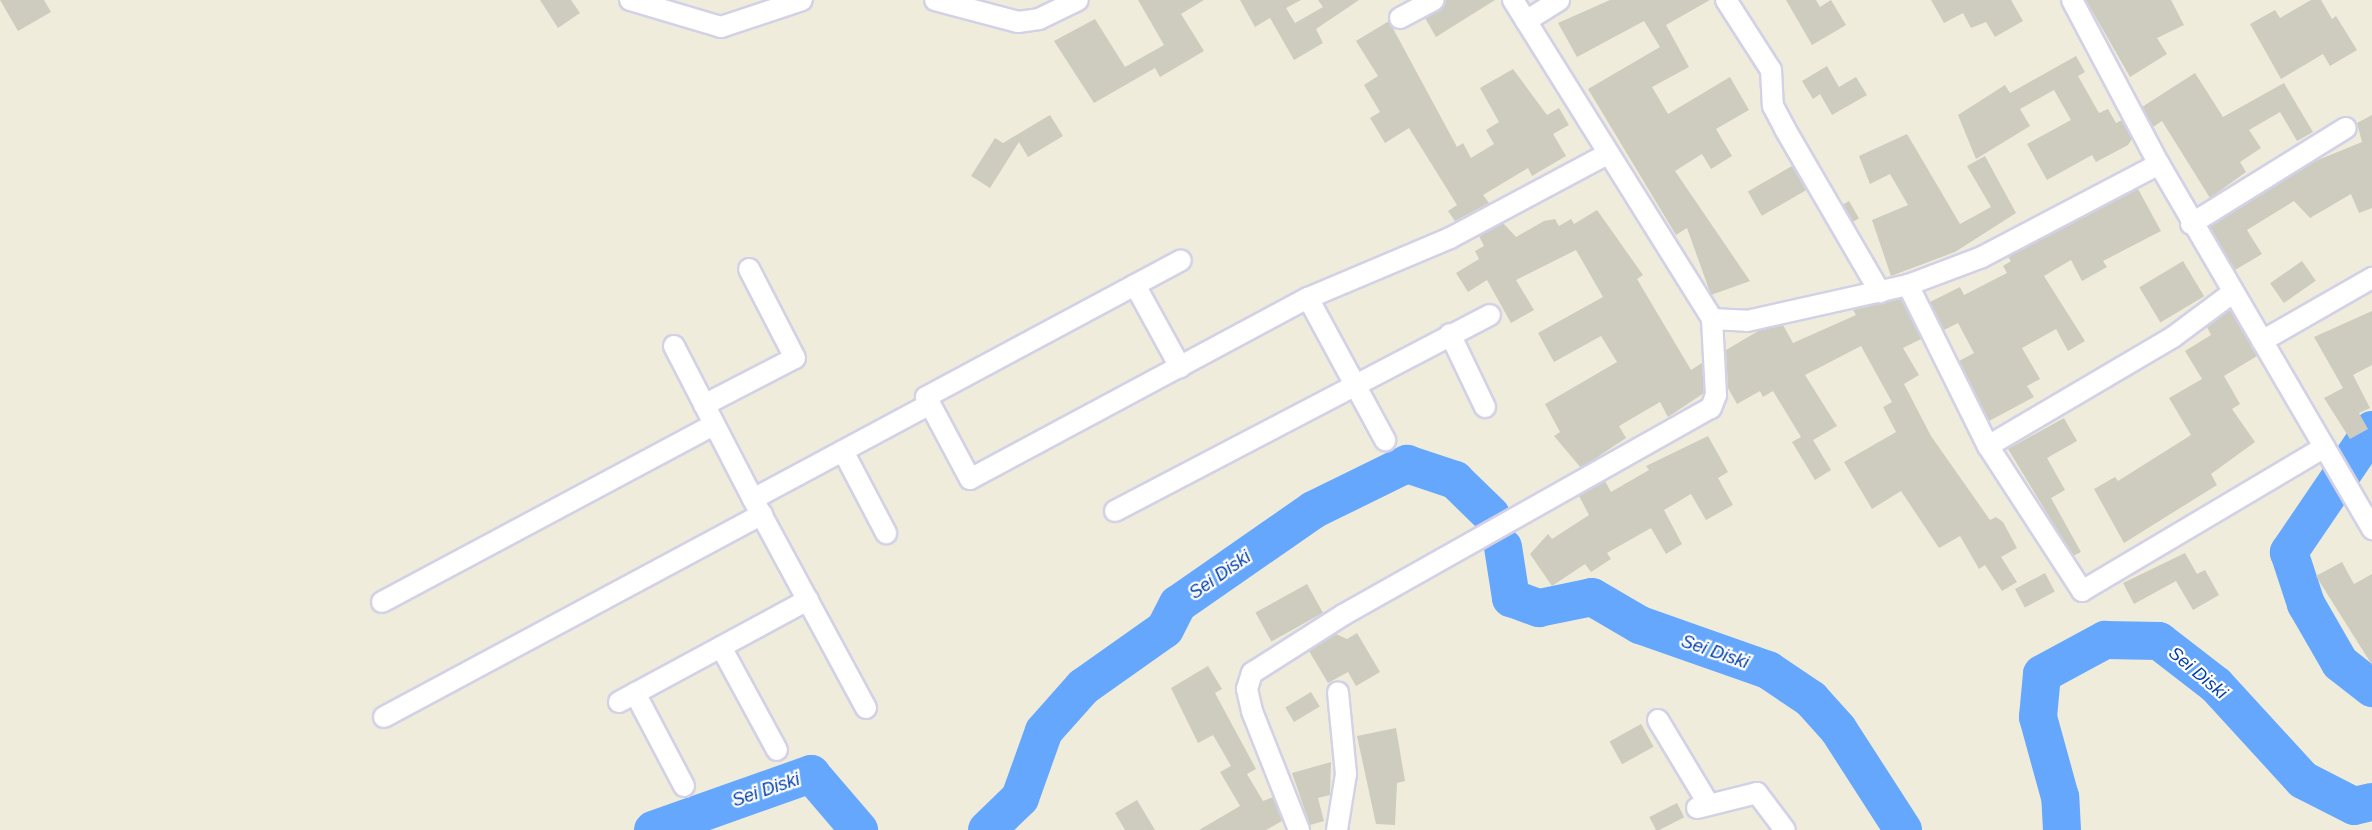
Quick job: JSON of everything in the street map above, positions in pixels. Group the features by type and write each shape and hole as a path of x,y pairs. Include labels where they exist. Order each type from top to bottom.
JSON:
{"street":[{"path":"630,0 721,27 798,0"},
{"path":"935,0 1018,22 1039,19 1078,0"},
{"path":"1400,18 1434,0"},
{"path":"1299,830 1252,711 1247,689 1252,673 1343,615 1711,408 1716,394 1712,319 1513,0"},
{"path":"1526,21 1559,0"},
{"path":"1726,0 1771,70 1777,114 1880,292"},
{"path":"2072,0 2191,224 2372,529"},
{"path":"2191,224 2346,128"},
{"path":"1181,260 926,397 970,479 1308,298 1450,238 1607,154"},
{"path":"1712,319 1747,321 1908,285 1982,257 2159,164"},
{"path":"704,405 795,358 749,269"},
{"path":"2262,341 2372,278"},
{"path":"1135,285 1180,367"},
{"path":"1908,285 1988,446 2082,591 2325,447"},
{"path":"1988,446 2174,338 2231,294"},
{"path":"1308,298 1385,440"},
{"path":"1115,511 1354,382 1490,315"},
{"path":"1450,334 1485,407"},
{"path":"674,346 866,708"},
{"path":"384,717 758,507 843,451 930,404"},
{"path":"382,602 714,425"},
{"path":"843,451 886,533"},
{"path":"684,786 627,698 808,600"},
{"path":"722,647 777,750"},
{"path":"1337,830 1346,774 1338,692"},
{"path":"1658,720 1703,807 1757,793 1785,830"}],"building":[{"path":"0,0 44,0 51,12 18,31"},
{"path":"540,0 571,0 580,13 558,28"},
{"path":"1138,0 1204,0 1181,14 1204,51 1160,77 1155,68 1094,103 1054,41 1095,19 1125,67 1164,45"},
{"path":"1240,0 1301,0 1286,8 1295,23 1323,7 1318,0 1359,0 1316,29 1323,43 1294,60 1270,18 1255,27"},
{"path":"1446,0 1495,0 1436,37 1425,18"},
{"path":"1610,0 1710,0 1666,25 1689,67 1652,87 1668,114 1730,77 1749,110 1716,129 1732,156 1711,169 1702,154 1675,171 1750,281 1711,295 1687,228 1676,235 1588,89 1660,47 1644,21 1577,57 1558,23"},
{"path":"1786,0 1816,0 1820,7 1831,0 1846,25 1812,45"},
{"path":"1931,0 2011,0 2023,21 1995,37 1986,22 1971,28 1963,13 1944,23"},
{"path":"2086,0 2171,0 2184,25 2157,38 2167,54 2130,77"},
{"path":"2311,0 2321,0 2332,19 2336,16 2357,50 2330,66 2323,54 2281,79 2250,24 2275,10 2280,18"},
{"path":"1389,21 1457,147 1463,143 1471,158 1494,144 1486,130 1499,122 1480,88 1513,69 1547,115 1559,108 1569,125 1553,134 1566,156 1532,176 1528,168 1483,195 1489,203 1455,221 1448,211 1457,205 1409,128 1385,143 1370,118 1380,112 1364,85 1378,76 1356,41"},
{"path":"2076,56 2085,72 2078,76 2099,113 2108,109 2116,123 2122,120 2132,139 2128,145 2096,162 2092,155 2047,180 2027,144 2071,120 2054,90 2020,109 2030,126 1976,159 1958,115 2005,85 2010,93"},
{"path":"1827,66 1839,87 1856,77 1867,95 1832,115 1820,94 1813,99 1802,81"},
{"path":"2195,73 2223,117 2284,83 2313,132 2297,141 2280,112 2249,130 2261,148 2240,162 2246,172 2210,198 2162,121 2153,127 2142,107"},
{"path":"1050,115 1063,136 1028,157 1019,142 990,188 971,176 995,138 1003,143"},
{"path":"2372,115 2372,208 2359,213 2351,194 2310,218 2294,201 2247,230 2262,254 2235,270 2209,227 2313,162 2362,142 2357,123"},
{"path":"1907,134 1960,224 1991,207 1967,166 1985,156 2016,213 1955,252 1891,276 1872,220 1908,205 1890,174 1870,184 1859,156"},
{"path":"1792,166 1806,190 1762,216 1748,192"},
{"path":"2138,189 2161,231 2103,261 2107,267 2082,281 2071,260 2044,276 2085,341 2068,351 2056,329 2022,348 2040,379 2027,386 2034,397 1989,421 1959,361 1974,353 1958,323 1944,330 1930,302 1960,287 1964,295 2007,273 2003,266 2011,261 2008,257"},
{"path":"1849,201 1859,218 1853,222 1843,204"},
{"path":"1597,210 1643,275 1637,279 1691,370 1702,363 1704,393 1668,417 1660,402 1619,426 1626,438 1581,468 1554,436 1560,432 1545,404 1617,362 1601,336 1554,362 1538,333 1603,297 1576,250 1516,280 1534,310 1511,323 1487,280 1468,292 1456,273 1479,259 1475,251 1484,246 1479,236 1503,223 1516,237 1544,221 1555,219 1559,226 1571,219 1574,224"},
{"path":"2183,261 2204,296 2160,322 2139,287"},
{"path":"2302,261 2316,281 2284,303 2270,283"},
{"path":"1901,299 1921,339 1903,348 1919,375 1904,384 1931,436 1990,520 1996,517 2003,522 2017,548 2001,557 2017,582 2002,591 1985,565 1979,569 1960,536 1939,548 1901,491 1872,509 1844,462 1896,432 1883,407 1892,402 1861,346 1805,375 1837,426 1813,440 1831,470 1815,480 1792,442 1801,437 1773,391 1763,397 1760,391 1737,404 1728,388 1726,350 1760,330 1783,325 1793,343 1856,315 1853,310"},
{"path":"2230,310 2257,356 2224,376 2240,404 2232,409 2255,442 2211,474 2217,485 2124,543 2094,489 2115,477 2118,481 2191,435 2169,398 2202,379 2185,351 2211,335 2207,327"},
{"path":"2372,311 2372,365 2353,375 2370,408 2359,413 2368,429 2350,439 2324,398 2343,388 2314,337"},
{"path":"2064,418 2077,441 2047,458 2065,490 2051,498 2081,552 2073,556 2008,449"},
{"path":"1708,436 1728,472 1718,478 1733,505 1706,520 1691,494 1664,510 1682,544 1666,554 1651,528 1607,553 1611,559 1591,572 1585,564 1552,586 1530,554 1548,534 1552,539 1589,515 1579,496 1605,481 1611,492 1649,470 1646,466"},
{"path":"2185,553 2197,574 2205,570 2219,595 2193,610 2176,581 2134,604 2123,583"},
{"path":"2342,562 2354,584 2372,574 2372,665 2316,576"},
{"path":"2045,573 2055,592 2025,608 2015,589"},
{"path":"1307,584 1323,613 1271,641 1255,613"},
{"path":"1357,633 1380,672 1356,686 1348,672 1328,683 1309,651 1336,634 1347,639"},
{"path":"1208,666 1222,689 1215,693 1256,769 1247,774 1263,801 1273,797 1282,821 1266,830 1199,830 1240,806 1220,772 1231,766 1213,735 1198,743 1171,688"},
{"path":"1311,692 1320,707 1294,722 1285,707"},
{"path":"1641,724 1654,747 1622,764 1610,741"},
{"path":"1396,728 1405,781 1397,783 1395,825 1376,824 1357,736"},
{"path":"1331,762 1330,795 1318,798 1324,821 1310,825 1292,773"},
{"path":"1137,800 1155,830 1125,830 1115,813"},
{"path":"1677,803 1684,817 1656,830 1649,817"}],"waterway":[{"name":"Sei Diski","path":"2372,430 2289,552 2306,604 2340,663 2372,688"},
{"name":"Sei Diski","path":"987,830 1020,798 1044,731 1083,687 1165,629 1178,604 1313,510 1407,464 1455,480 1491,515"},
{"name":"Sei Diski","path":"1503,547 1511,598 1539,608 1592,597 1640,625 1768,670 1811,699 1838,729 1903,830"},
{"name":"Sei Diski","path":"2062,830 2060,797 2038,717 2042,674 2105,640 2159,641 2216,685 2303,780 2354,806 2372,802"},
{"name":"Sei Diski","path":"653,830 811,774 859,830"}]}
